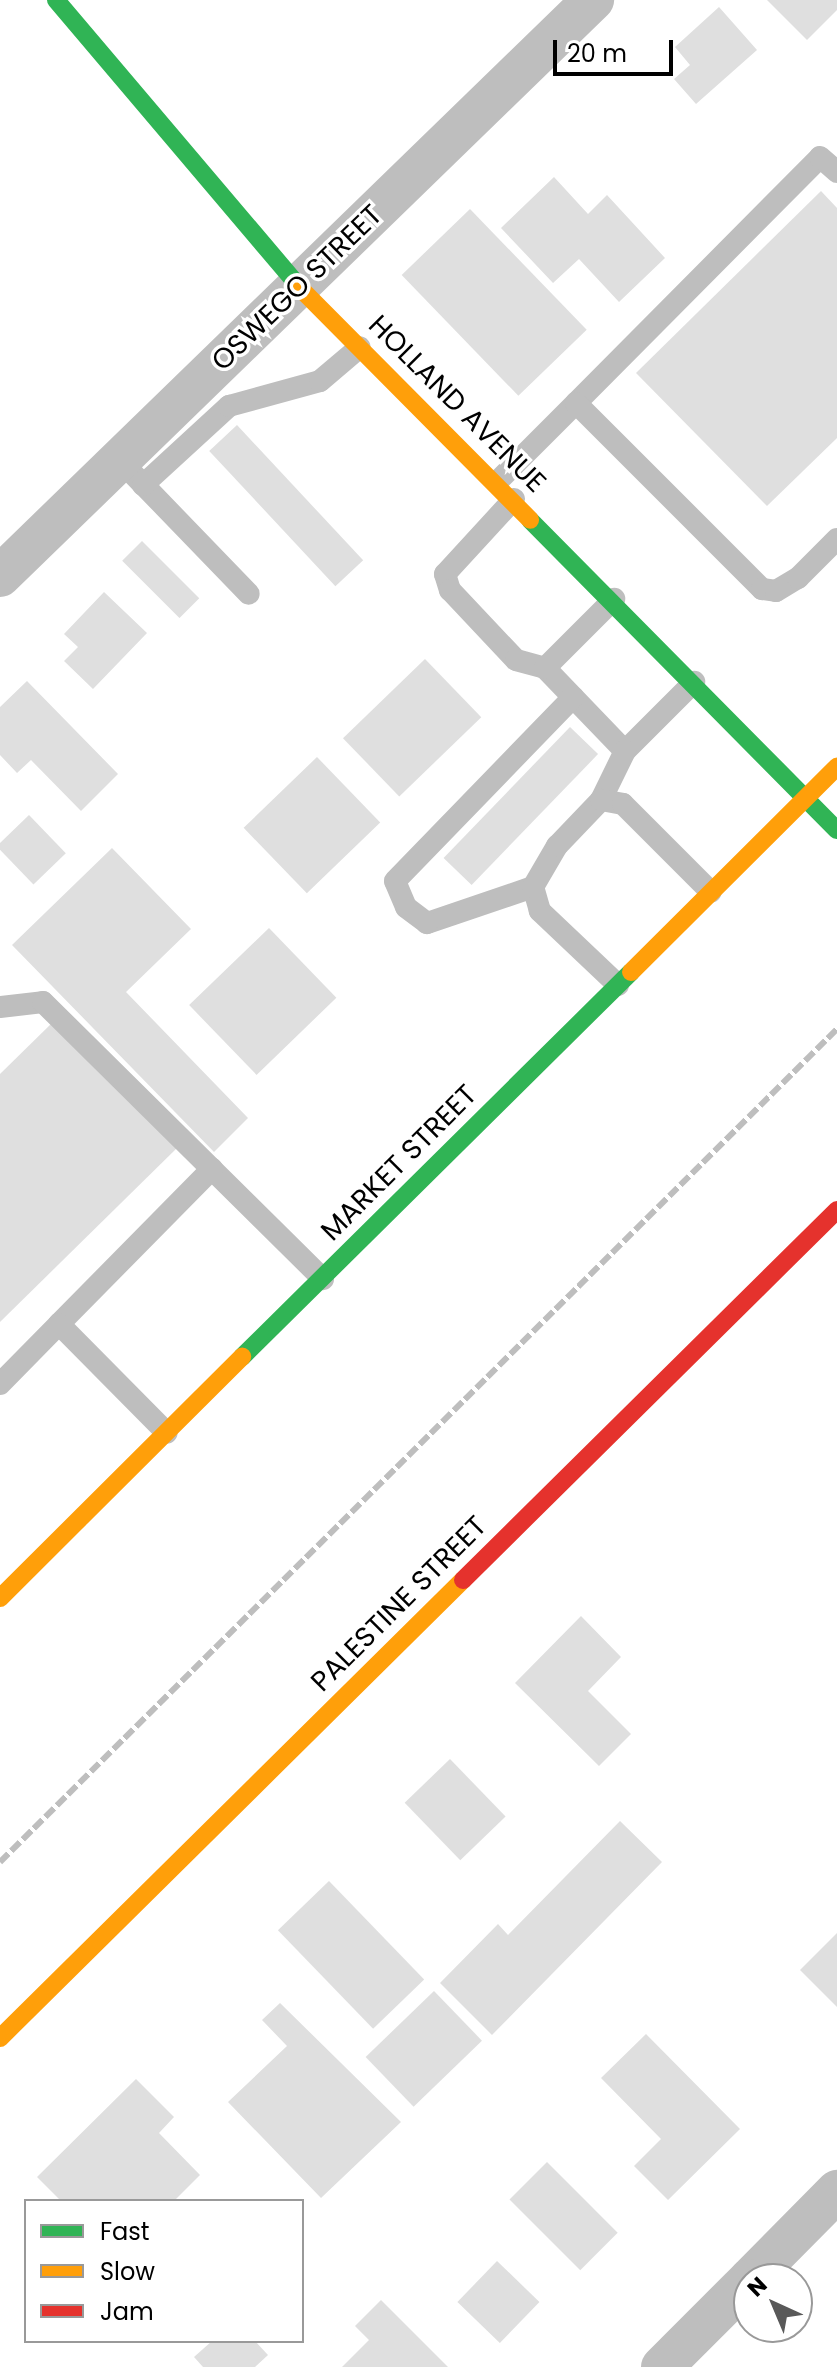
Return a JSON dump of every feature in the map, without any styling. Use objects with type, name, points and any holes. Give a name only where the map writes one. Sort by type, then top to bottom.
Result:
[{"type":"main road","name":"HOLLAND AVENUE","points":[[56,0],[298,286],[614,599],[837,830]]},
{"type":"main road","name":"MARKET STREET","points":[[0,1597],[837,767]]},
{"type":"main road","name":"PALESTINE STREET","points":[[0,2038],[837,1210]]},
{"type":"street","name":"OSWEGO STREET","points":[[0,576],[131,473],[298,286],[593,0]]},
{"type":"street","points":[[767,2263],[833,2205]]},
{"type":"street","points":[[662,2367],[733,2295]]},
{"type":"lane","points":[[497,482],[831,160]]},
{"type":"lane","points":[[249,594],[131,473],[229,406],[320,381],[360,347]]},
{"type":"lane","points":[[576,403],[762,589],[776,591],[798,578],[837,539]]},
{"type":"lane","points":[[514,499],[445,574],[450,590],[516,660],[545,668],[625,751]]},
{"type":"lane","points":[[545,668],[614,599]]},
{"type":"lane","points":[[573,697],[395,881],[406,907],[427,923],[533,887],[557,846],[601,800],[625,751],[694,682]]},
{"type":"lane","points":[[601,800],[623,804],[711,892]]},
{"type":"lane","points":[[533,887],[540,911],[618,985]]},
{"type":"lane","points":[[0,1007],[43,1002],[323,1279]]},
{"type":"lane","points":[[0,1384],[212,1169]]},
{"type":"lane","points":[[59,1324],[167,1433]]},
{"type":"building","points":[[767,0],[837,0],[837,10],[807,40]]},
{"type":"building","points":[[719,7],[757,50],[696,104],[674,79],[690,65],[675,47]]},
{"type":"building","points":[[554,177],[588,214],[607,195],[665,258],[619,302],[579,259],[553,283],[501,228]]},
{"type":"building","points":[[821,191],[837,208],[837,438],[767,506],[636,373]]},
{"type":"building","points":[[470,209],[587,330],[518,396],[402,275]]},
{"type":"building","points":[[237,425],[363,560],[335,586],[209,451]]},
{"type":"building","points":[[142,541],[199,598],[179,618],[122,561]]},
{"type":"building","points":[[104,592],[147,633],[93,689],[64,661],[78,647],[64,634]]},
{"type":"building","points":[[425,659],[481,717],[399,796],[343,738]]},
{"type":"building","points":[[27,681],[118,774],[81,811],[31,760],[17,773],[0,755],[0,707]]},
{"type":"building","points":[[570,727],[598,754],[472,885],[444,858]]},
{"type":"building","points":[[317,757],[380,822],[307,893],[244,828]]},
{"type":"building","points":[[29,815],[66,853],[33,884],[0,850],[0,843]]},
{"type":"building","points":[[112,848],[191,929],[126,992],[248,1118],[214,1152],[12,945]]},
{"type":"building","points":[[269,928],[336,998],[257,1075],[189,1005]]},
{"type":"building","points":[[54,1021],[178,1147],[0,1322],[0,1074]]},
{"type":"building","points":[[581,1616],[621,1657],[588,1691],[631,1734],[599,1766],[515,1683]]},
{"type":"building","points":[[450,1759],[506,1817],[460,1860],[405,1803]]},
{"type":"building","points":[[620,1821],[662,1862],[492,2035],[440,1983],[498,1924],[508,1935]]},
{"type":"building","points":[[329,1881],[424,1980],[373,2029],[278,1930]]},
{"type":"building","points":[[837,1933],[837,2007],[800,1970]]},
{"type":"building","points":[[434,1991],[482,2041],[414,2107],[366,2057]]},
{"type":"building","points":[[280,2003],[401,2122],[321,2198],[228,2102],[287,2046],[262,2020]]},
{"type":"building","points":[[646,2034],[740,2129],[668,2200],[634,2166],[661,2139],[601,2078]]},
{"type":"building","points":[[136,2079],[174,2117],[159,2133],[200,2175],[176,2199],[59,2199],[37,2177]]},
{"type":"building","points":[[547,2162],[618,2233],[580,2270],[510,2199]]},
{"type":"building","points":[[497,2261],[539,2302],[500,2343],[457,2302]]},
{"type":"building","points":[[381,2300],[448,2367],[342,2367],[369,2340],[355,2326]]},
{"type":"building","points":[[210,2343],[257,2343],[268,2355],[255,2367],[203,2367],[194,2357]]},
{"type":"railway","points":[[0,1862],[837,1029]]},
{"type":"traffic: fast","points":[[56,0],[299,287]]},
{"type":"traffic: fast","points":[[530,520],[837,830]]},
{"type":"traffic: fast","points":[[242,1357],[631,972]]},
{"type":"traffic: slow","points":[[299,287],[530,520]]},
{"type":"traffic: slow","points":[[631,972],[837,767]]},
{"type":"traffic: slow","points":[[0,1598],[242,1357]]},
{"type":"traffic: slow","points":[[0,2038],[463,1580]]},
{"type":"traffic: jam","points":[[463,1580],[837,1210]]}]
